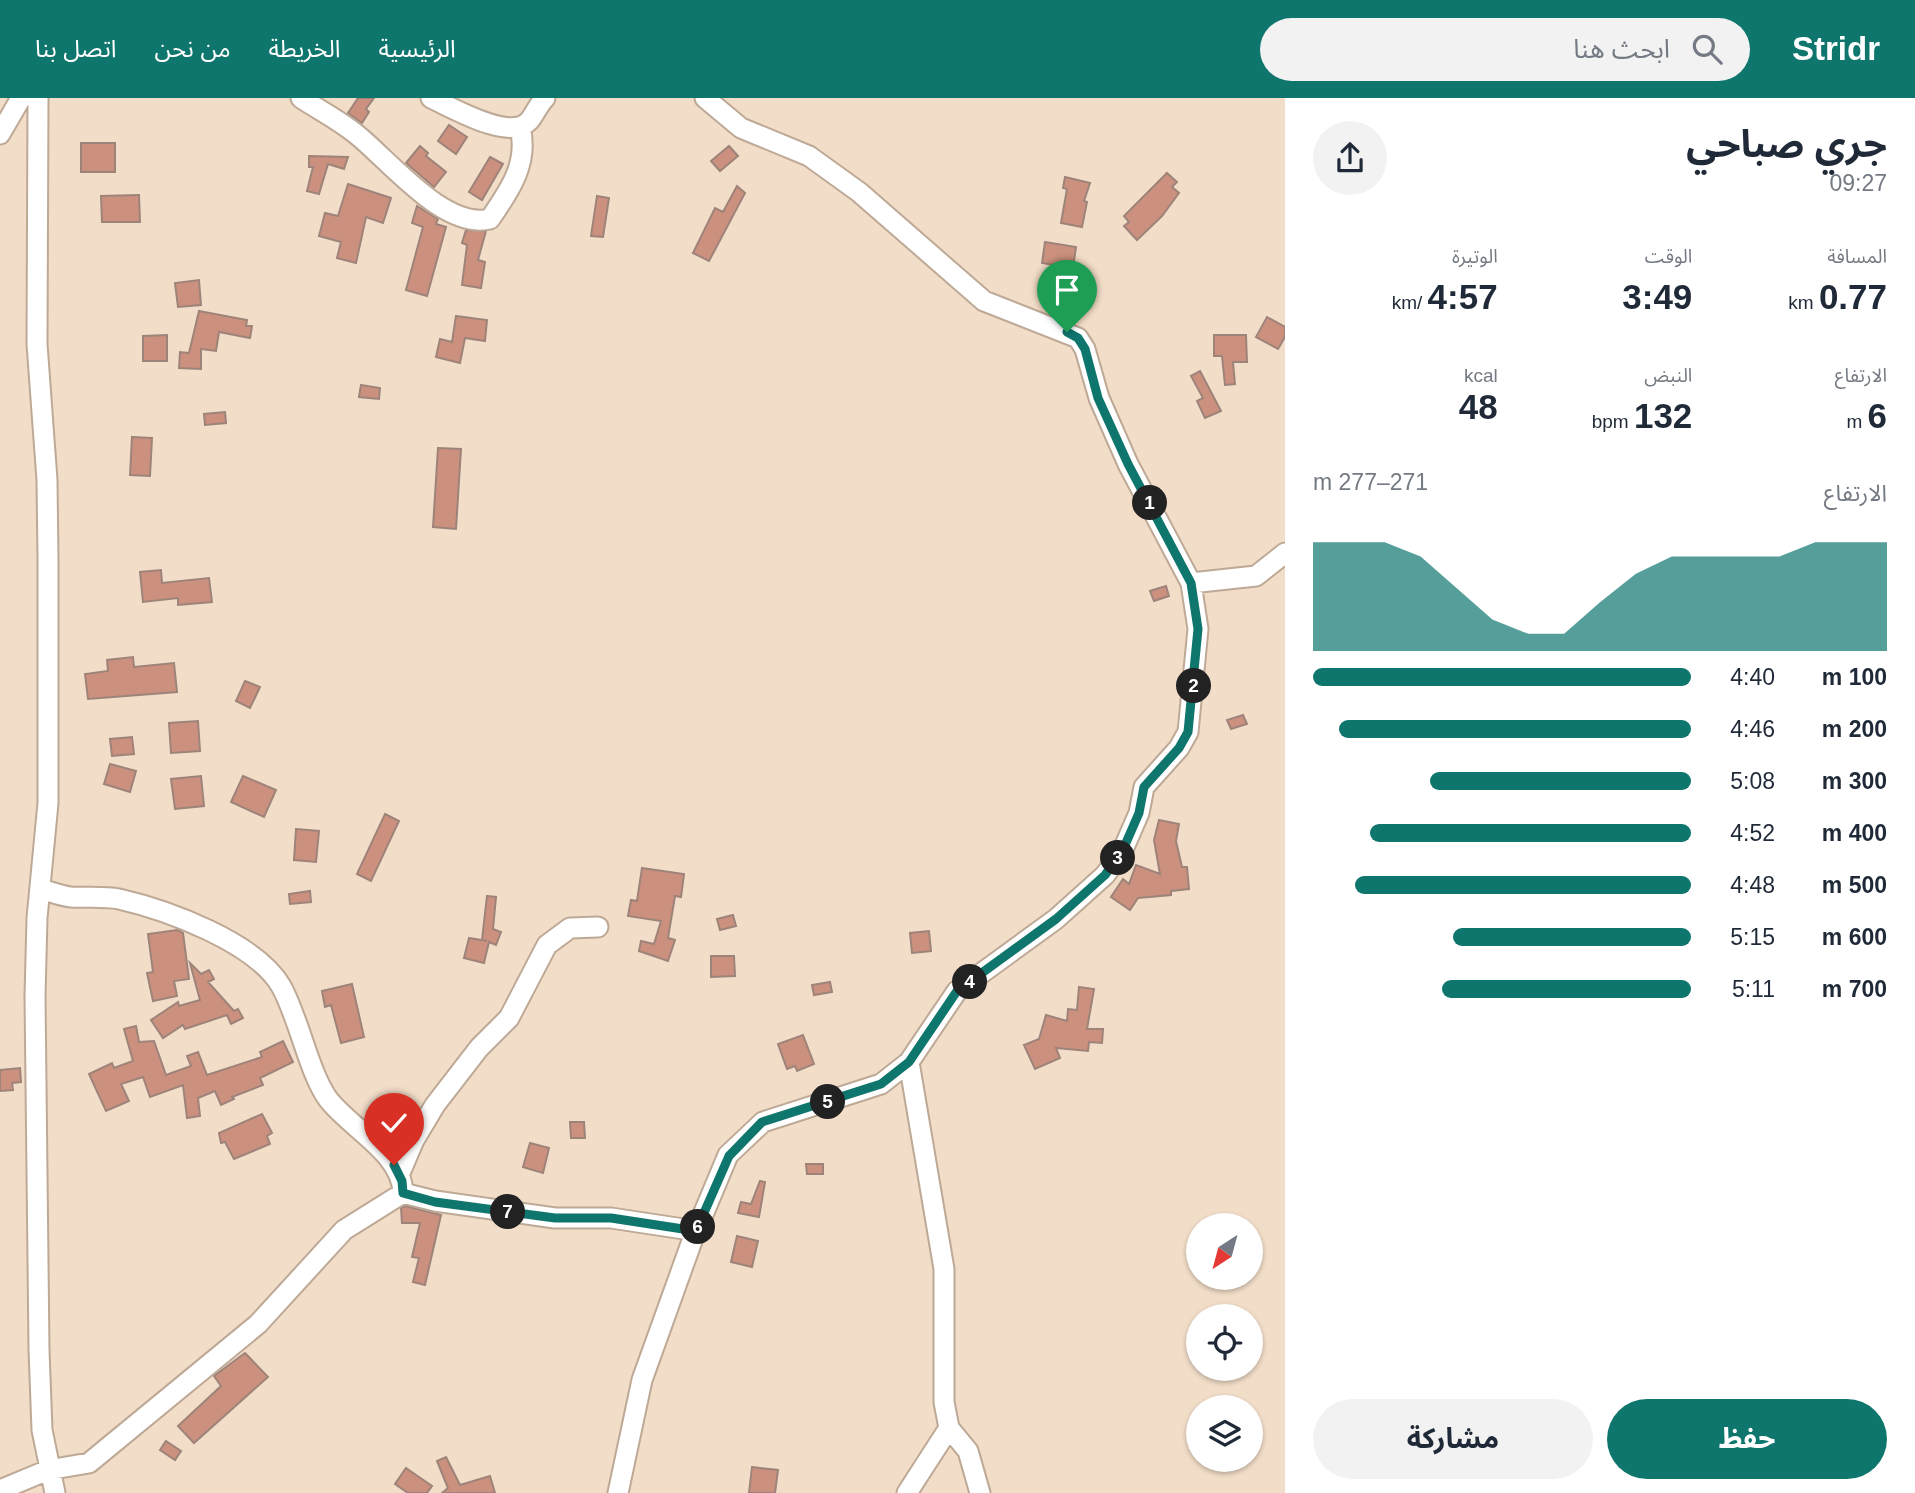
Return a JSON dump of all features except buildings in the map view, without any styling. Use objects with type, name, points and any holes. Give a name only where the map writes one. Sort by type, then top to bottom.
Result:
[{"type":"street","points":[[0,134],[21,98]]},
{"type":"street","points":[[38,98],[37,344],[47,480],[48,558],[48,803],[40,888],[35,996],[39,1350],[42,1430],[48,1470],[55,1493]]},
{"type":"street","points":[[301,98],[354,132],[422,195],[461,216],[481,221],[490,219],[520,169],[524,146],[520,127]]},
{"type":"street","points":[[431,98],[491,125],[520,127],[529,121],[544,98]]},
{"type":"street","points":[[618,1493],[642,1380],[696,1231],[729,1156],[762,1122],[881,1084],[909,1062],[957,991],[1056,919],[1105,875],[1122,852],[1139,813],[1144,787],[1179,748],[1188,732],[1198,629],[1191,583],[1128,464],[1098,398],[1085,349],[1078,338],[984,301],[859,192],[809,156],[741,128],[705,98]]},
{"type":"street","points":[[1191,583],[1256,576],[1285,553]]},
{"type":"street","points":[[40,888],[68,897],[116,899],[146,906],[191,923],[229,942],[271,971],[291,1005],[326,1097],[400,1173]]},
{"type":"street","points":[[403,1193],[400,1173],[414,1140],[435,1105],[479,1048],[509,1018],[547,944],[569,928],[598,927]]},
{"type":"street","points":[[909,1062],[944,1269],[944,1402],[949,1428],[968,1451],[980,1493]]},
{"type":"street","points":[[0,1490],[48,1470],[89,1463],[258,1324],[344,1230],[403,1193],[435,1202],[547,1217],[611,1218],[696,1231]]},
{"type":"street","points":[[907,1493],[949,1428]]},
{"type":"route","points":[[394,1165],[400,1173],[403,1193],[435,1202],[555,1218],[611,1218],[696,1231],[729,1156],[762,1122],[881,1084],[909,1062],[957,991],[1056,919],[1105,875],[1122,852],[1139,813],[1144,787],[1160,772],[1188,732],[1198,629],[1191,583],[1128,464],[1098,398],[1085,349],[1078,338],[1067,332]]}]
